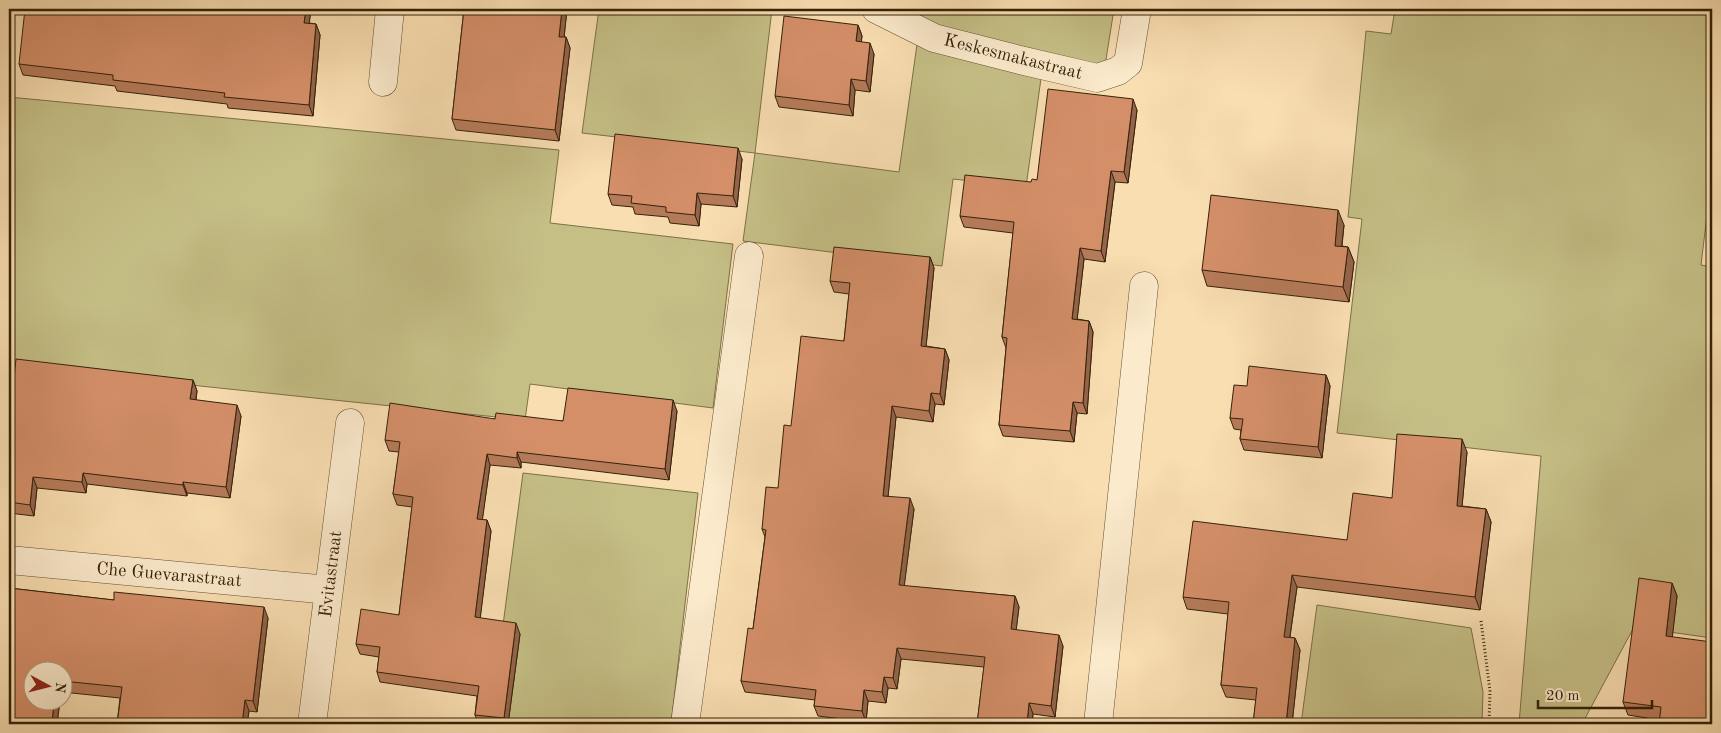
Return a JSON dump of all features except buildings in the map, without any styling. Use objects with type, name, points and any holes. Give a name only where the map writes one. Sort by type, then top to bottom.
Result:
[{"type":"street","points":[[383,82],[390,9]]},
{"type":"street","name":"Keskesmakastraat","points":[[876,9],[934,38],[1097,78],[1118,71],[1128,63],[1137,9]]},
{"type":"street","points":[[685,724],[749,256]]},
{"type":"street","points":[[1098,724],[1144,286]]},
{"type":"street","name":"Evitastraat","points":[[312,724],[350,423]]},
{"type":"street","name":"Che Guevarastraat","points":[[9,560],[329,590]]},
{"type":"path","points":[[1481,621],[1490,691],[1489,724]]},
{"type":"shaded area","points":[[599,9],[772,9],[755,153],[582,133]]},
{"type":"shaded area","points":[[922,9],[1114,9],[1104,72],[1043,64],[1026,187],[953,179],[942,266],[743,241],[755,153],[899,172]]},
{"type":"shaded area","points":[[1395,9],[1712,9],[1712,174],[1701,265],[1712,267],[1712,638],[1634,627],[1582,724],[1519,724],[1541,456],[1337,433],[1362,219],[1348,217],[1366,31],[1391,34]]},
{"type":"shaded area","points":[[9,97],[559,150],[550,223],[733,244],[713,408],[530,384],[525,420],[9,366]]},
{"type":"shaded area","points":[[523,473],[698,493],[671,724],[490,724]]},
{"type":"shaded area","points":[[1317,605],[1471,628],[1483,692],[1482,724],[1301,724]]}]
